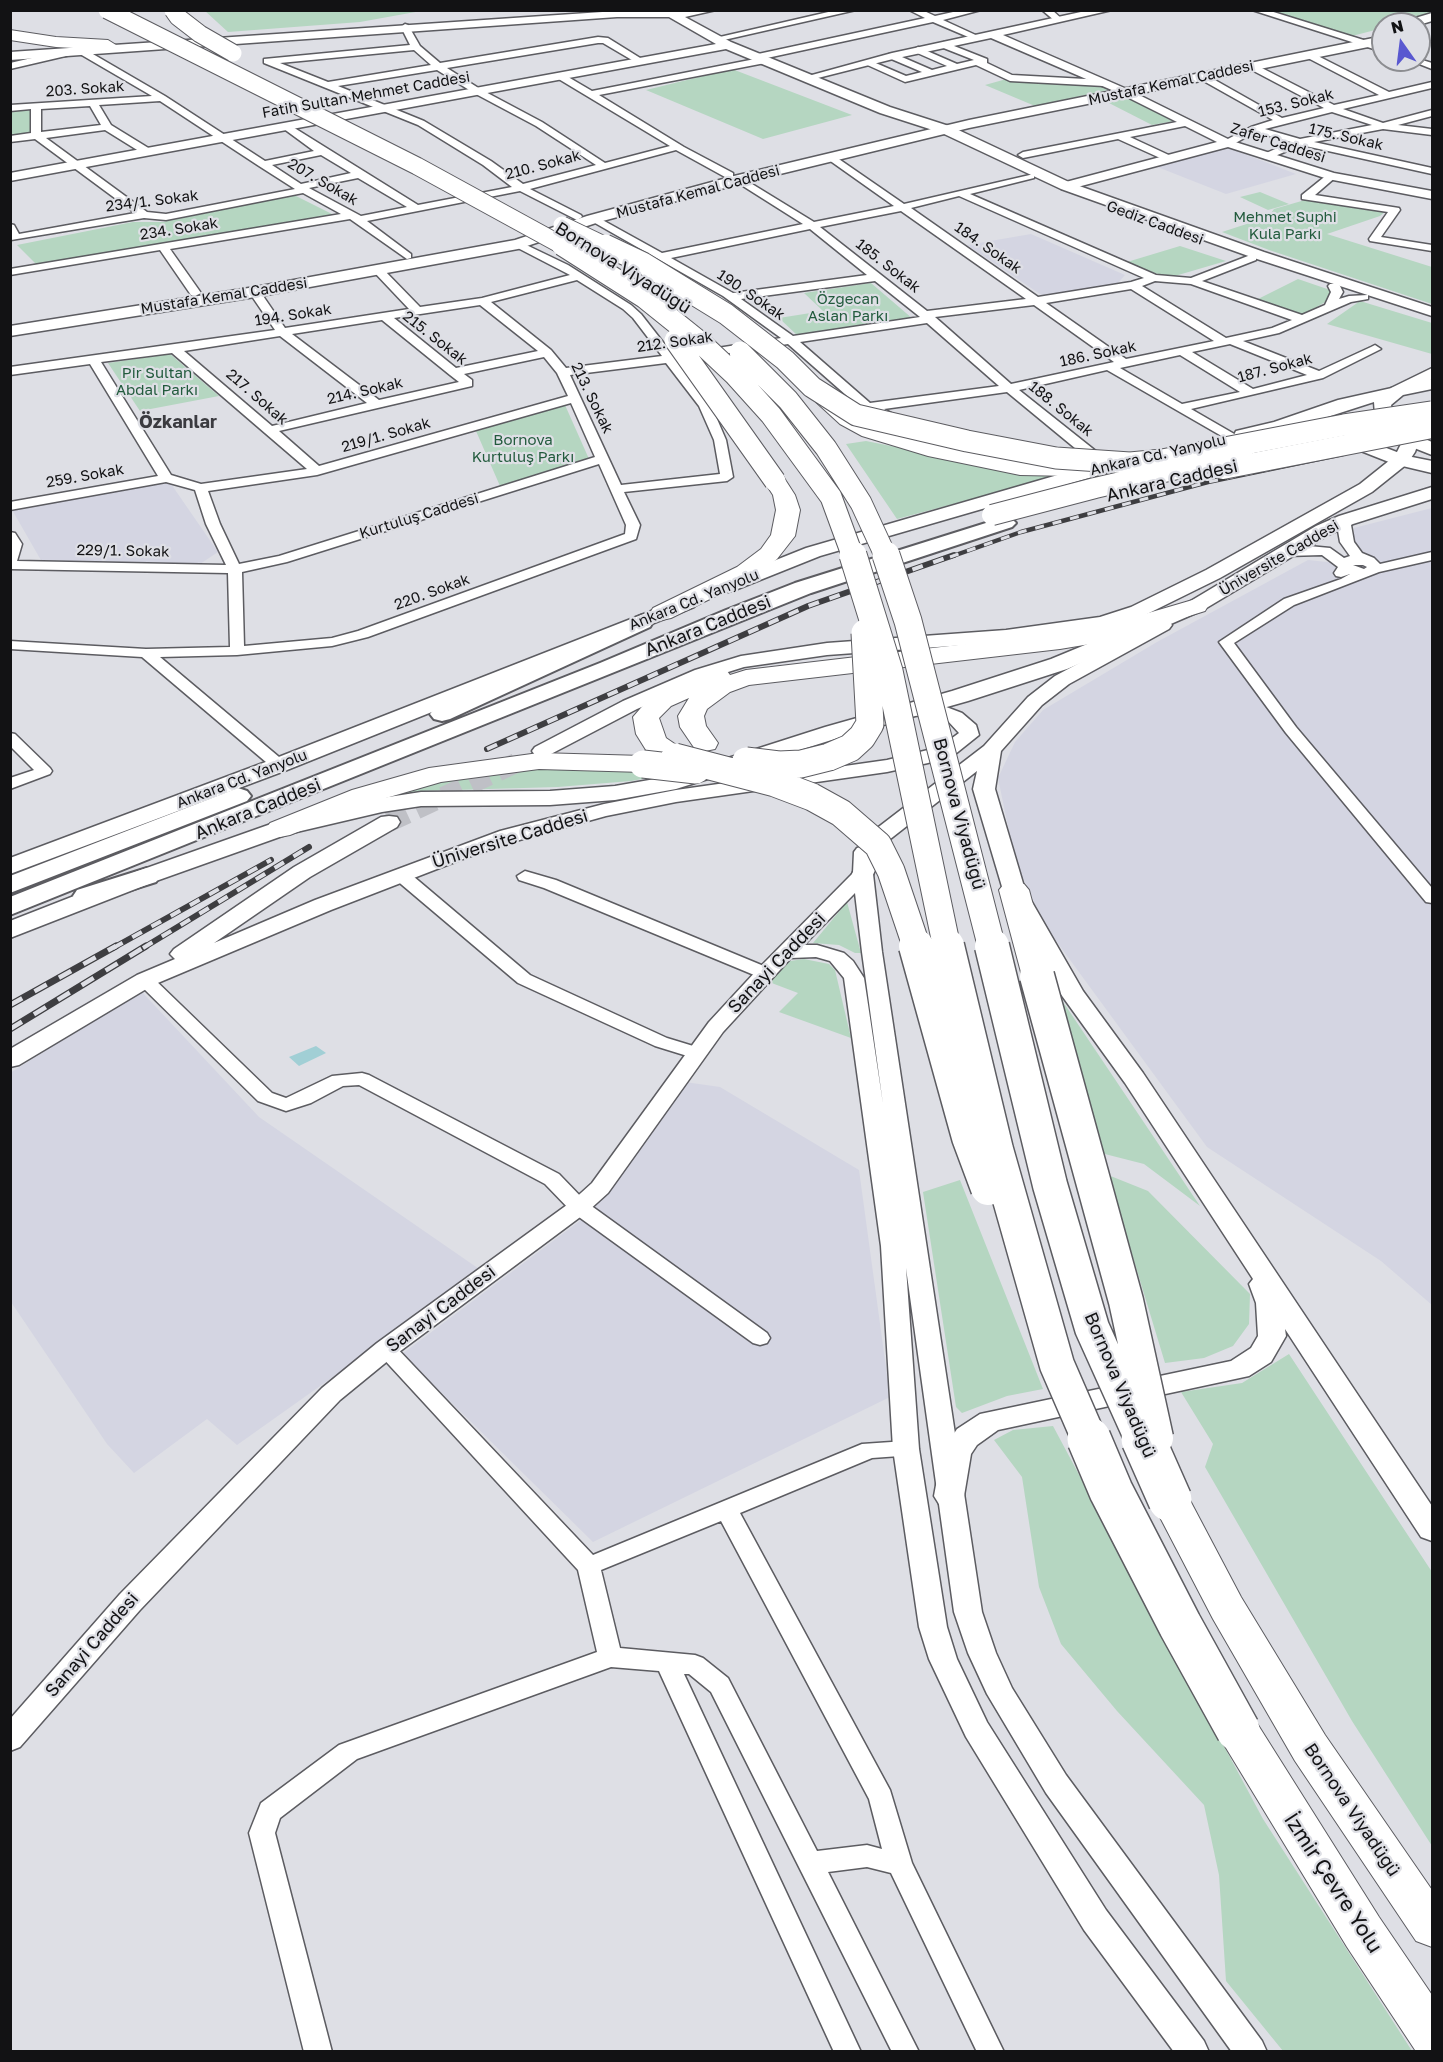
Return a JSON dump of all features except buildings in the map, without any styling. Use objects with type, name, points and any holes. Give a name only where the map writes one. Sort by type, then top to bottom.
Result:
[{"type":"highway","name":"Bornova Viyadüğü","points":[[131,10],[438,162],[541,216],[640,274],[703,319],[747,357],[807,421],[847,477],[886,555],[908,621],[980,897],[1050,1185],[1092,1328],[1170,1500],[1227,1608],[1310,1748],[1432,1927]]},
{"type":"highway","points":[[173,10],[188,26],[262,69],[275,83]]},
{"type":"highway","name":"Bornova Viyadüğü","points":[[100,12],[183,50],[417,166],[523,222],[609,273],[645,298],[735,374],[771,415],[831,497],[862,581],[889,671],[956,987],[996,1150],[1057,1365],[1111,1491],[1180,1625],[1238,1730]]},
{"type":"highway","points":[[15,57],[10,36],[108,45]]},
{"type":"highway","points":[[541,216],[643,263],[726,314],[785,360],[848,420],[870,431],[897,441],[1020,468],[1057,470],[1135,459]]},
{"type":"highway","points":[[390,738],[652,618],[746,572],[769,554],[783,536],[788,510],[784,495],[697,368],[645,298]]},
{"type":"highway","points":[[812,387],[856,415],[881,423],[1056,458],[1101,463],[1162,460],[1344,425],[1432,412]]},
{"type":"highway","name":"Ankara Caddesi","points":[[10,907],[608,668],[734,615],[803,588],[999,519],[1095,488],[1240,455],[1432,419]]},
{"type":"highway","name":"Ankara Caddesi","points":[[10,885],[600,656],[712,608],[905,541],[1145,486],[1432,428]]},
{"type":"highway","points":[[862,581],[870,724],[862,737],[850,748],[829,757],[801,764],[778,765],[737,759],[705,743],[693,727],[691,717],[694,707],[721,686],[746,678],[772,674],[1060,641],[1108,633],[1196,606]]},
{"type":"highway","points":[[742,782],[675,757],[656,744],[648,734],[646,717],[662,700],[683,689],[739,670],[1006,636]]},
{"type":"highway","points":[[280,829],[362,796],[439,774],[504,764],[539,762],[587,761],[643,764],[742,782],[790,788],[841,813],[878,845],[891,871],[910,924],[969,1137],[1057,1365]]},
{"type":"highway","points":[[10,880],[91,853]]},
{"type":"highway","points":[[10,921],[147,876]]},
{"type":"highway","points":[[1014,890],[1126,1301],[1170,1500]]},
{"type":"highway","name":"İzmir Çevre Yolu","points":[[1238,1730],[1363,1932],[1432,2034]]},
{"type":"main road","points":[[477,10],[510,15]]},
{"type":"main road","points":[[15,57],[108,45],[578,10]]},
{"type":"main road","points":[[466,17],[711,10]]},
{"type":"main road","name":"Gediz Caddesi","points":[[667,12],[721,42],[1066,186],[1259,255],[1432,312]]},
{"type":"main road","points":[[698,12],[696,17],[700,24],[721,42]]},
{"type":"main road","points":[[377,25],[429,14]]},
{"type":"main road","points":[[15,57],[405,27],[446,19]]},
{"type":"main road","name":"Mustafa Kemal Caddesi","points":[[1115,88],[1203,77],[1310,55],[1371,37]]},
{"type":"main road","name":"Mustafa Kemal Caddesi","points":[[10,321],[195,293],[482,242],[585,218],[734,177],[1115,88],[1371,41]]},
{"type":"main road","name":"Fatih Sultan Mehmet Caddesi","points":[[10,177],[640,61],[721,42]]},
{"type":"main road","points":[[10,43],[15,57]]},
{"type":"main road","name":"Gediz Caddesi","points":[[936,130],[1036,179],[1252,258],[1432,318]]},
{"type":"main road","name":"Mustafa Kemal Caddesi","points":[[734,177],[833,158],[936,130]]},
{"type":"main road","name":"Mustafa Kemal Caddesi","points":[[10,331],[255,292],[518,244],[585,218]]},
{"type":"main road","points":[[1432,373],[1397,391],[1382,405],[1382,411],[1387,419],[1411,440],[1432,449]]},
{"type":"main road","name":"Ankara Cd. Yanyolu","points":[[10,867],[279,765],[813,552],[1135,459],[1280,426],[1345,404],[1432,384]]},
{"type":"main road","points":[[1280,426],[1316,426],[1398,462],[1432,474]]},
{"type":"main road","points":[[542,751],[630,705],[702,674],[741,662],[827,649],[1006,636],[1103,622],[1138,611],[1203,579],[1357,493],[1398,462],[1407,452],[1411,440]]},
{"type":"main road","points":[[1398,462],[1432,467]]},
{"type":"main road","points":[[1346,520],[1351,513],[1371,502],[1432,482]]},
{"type":"main road","name":"Üniversite Caddesi","points":[[147,876],[280,829],[382,805],[422,799],[550,798],[615,793],[676,782],[1059,664],[1196,606],[1286,552],[1346,520],[1432,493]]},
{"type":"main road","points":[[863,874],[880,837],[991,750],[1035,701],[1062,680],[1196,606]]},
{"type":"main road","name":"Üniversite Caddesi","points":[[10,1060],[146,980],[323,905],[508,836],[576,817],[742,782],[887,766],[947,751],[969,735],[969,729],[955,717],[941,711],[906,711]]},
{"type":"main road","points":[[991,750],[984,789],[1014,890],[1072,993],[1134,1078],[1432,1529]]},
{"type":"main road","points":[[146,980],[302,872],[389,822]]},
{"type":"main road","points":[[10,930],[147,876]]},
{"type":"main road","points":[[949,1496],[957,1452],[967,1437],[990,1421],[1239,1369],[1261,1355],[1272,1336],[1273,1326],[1270,1303],[1251,1255]]},
{"type":"street","points":[[721,42],[852,10]]},
{"type":"street","points":[[913,10],[976,37]]},
{"type":"street","points":[[590,94],[761,59],[976,10]]},
{"type":"street","points":[[1046,10],[1058,20]]},
{"type":"street","points":[[806,78],[918,50],[1107,10]]},
{"type":"street","points":[[1256,10],[1371,45]]},
{"type":"street","points":[[405,27],[416,47],[439,67],[477,91],[539,124],[602,165]]},
{"type":"street","name":"Zafer Caddesi","points":[[991,34],[1115,88],[1228,143],[1332,176],[1432,195]]},
{"type":"street","points":[[328,85],[598,40],[605,40],[640,61]]},
{"type":"street","points":[[868,63],[905,79],[984,61],[944,45]]},
{"type":"street","name":"190. Sokak","points":[[416,47],[267,62],[421,123],[487,163],[521,188],[660,257],[730,297],[792,341],[867,407],[901,418],[1026,446],[1092,455]]},
{"type":"street","points":[[918,50],[957,67]]},
{"type":"street","name":"207. Sokak","points":[[83,52],[162,98],[302,189],[355,218],[407,256]]},
{"type":"street","points":[[1310,55],[1389,96]]},
{"type":"street","points":[[892,56],[931,73]]},
{"type":"street","points":[[977,62],[1010,78],[1115,88]]},
{"type":"street","points":[[1251,66],[1334,109],[1383,126],[1432,132]]},
{"type":"street","points":[[560,76],[734,177]]},
{"type":"street","points":[[1203,77],[1281,121]]},
{"type":"street","name":"153. Sokak","points":[[1066,186],[1228,143],[1254,129],[1281,121],[1432,86]]},
{"type":"street","name":"203. Sokak","points":[[10,108],[162,98]]},
{"type":"street","points":[[94,104],[107,127],[146,151]]},
{"type":"street","points":[[36,107],[36,135]]},
{"type":"street","points":[[1268,156],[1300,142],[1383,126],[1432,113]]},
{"type":"street","points":[[1023,155],[1187,123]]},
{"type":"street","points":[[285,126],[322,152],[417,209]]},
{"type":"street","points":[[10,139],[107,127]]},
{"type":"street","name":"175. Sokak","points":[[1254,129],[1300,142],[1432,171]]},
{"type":"street","points":[[36,135],[144,215]]},
{"type":"street","points":[[1119,136],[1168,159]]},
{"type":"street","name":"210. Sokak","points":[[355,218],[417,209],[521,188],[602,165],[679,147]]},
{"type":"street","points":[[263,164],[322,152]]},
{"type":"street","name":"184. Sokak","points":[[833,158],[1125,364]]},
{"type":"street","name":"234/1. Sokak","points":[[10,227],[15,238],[144,215],[166,217],[302,189],[360,174]]},
{"type":"street","points":[[1332,176],[1306,197],[1395,210],[1374,239],[1432,248]]},
{"type":"street","name":"185. Sokak","points":[[734,177],[811,225],[928,317],[1009,388]]},
{"type":"street","points":[[660,257],[1036,179]]},
{"type":"street","points":[[978,201],[1036,179]]},
{"type":"street","points":[[960,193],[1154,278],[1192,281],[1304,320]]},
{"type":"street","name":"234. Sokak","points":[[10,272],[355,218]]},
{"type":"street","points":[[518,244],[577,276],[627,307],[637,316],[705,405],[720,440],[727,477],[616,489]]},
{"type":"street","points":[[163,248],[195,293]]},
{"type":"street","points":[[1192,281],[1252,258]]},
{"type":"street","points":[[378,270],[417,311]]},
{"type":"street","name":"194. Sokak","points":[[10,371],[175,349],[482,302],[577,276]]},
{"type":"street","points":[[730,297],[877,277]]},
{"type":"street","name":"212. Sokak","points":[[562,372],[792,341],[1133,285],[1154,278]]},
{"type":"street","points":[[1133,285],[1228,342],[1319,375]]},
{"type":"street","points":[[1330,306],[1336,292],[1334,286]]},
{"type":"street","points":[[255,292],[282,332],[377,405]]},
{"type":"street","name":"186. Sokak","points":[[867,407],[1009,388],[1275,332],[1330,306],[1349,299],[1364,297]]},
{"type":"street","name":"213. Sokak","points":[[482,302],[547,353],[562,372],[633,525],[631,536]]},
{"type":"street","name":"215. Sokak","points":[[384,316],[468,383]]},
{"type":"street","name":"217. Sokak","points":[[175,349],[317,471]]},
{"type":"street","name":"187. Sokak","points":[[1180,408],[1251,393],[1319,375],[1375,349]]},
{"type":"street","points":[[1182,351],[1251,393]]},
{"type":"street","points":[[454,372],[547,353]]},
{"type":"street","points":[[10,645],[147,653],[237,651],[235,569],[213,524],[201,488],[166,478],[94,360]]},
{"type":"street","points":[[1110,367],[1232,438]]},
{"type":"street","name":"214. Sokak","points":[[269,430],[468,383]]},
{"type":"street","name":"188. Sokak","points":[[1009,388],[1092,455]]},
{"type":"street","name":"219/1. Sokak","points":[[201,488],[317,471],[576,398]]},
{"type":"street","name":"Kurtuluş Caddesi","points":[[235,569],[282,559],[602,459]]},
{"type":"street","name":"259. Sokak","points":[[10,506],[166,478]]},
{"type":"street","points":[[1346,520],[1344,525],[1350,549],[1367,567]]},
{"type":"street","points":[[10,536],[15,544],[10,563]]},
{"type":"street","name":"220. Sokak","points":[[237,651],[332,642],[363,634],[631,536]]},
{"type":"street","points":[[1286,552],[1325,551],[1346,566]]},
{"type":"street","points":[[1432,551],[1367,567],[1346,582],[1289,602],[1226,642],[1291,730],[1380,832],[1432,898]]},
{"type":"street","points":[[1318,591],[1335,580],[1351,560],[1367,567],[1432,556]]},
{"type":"street","name":"229/1. Sokak","points":[[10,563],[235,569]]},
{"type":"street","points":[[147,653],[279,765]]},
{"type":"street","points":[[10,737],[44,771],[10,784]]},
{"type":"street","points":[[742,782],[802,788],[824,793],[844,802],[855,810],[860,818],[865,843],[863,874],[949,1496],[968,1612],[982,1653],[1001,1695],[1056,1784],[1251,2052]]},
{"type":"street","name":"Sanayi Caddesi","points":[[10,1739],[129,1602],[331,1394],[386,1349],[579,1207],[600,1188],[716,1027],[765,973],[863,874]]},
{"type":"street","points":[[401,875],[524,979],[661,1042],[697,1053]]},
{"type":"street","points":[[525,876],[550,884],[765,973]]},
{"type":"street","points":[[787,952],[818,951],[837,957],[846,965],[854,978],[893,1246],[906,1449],[933,1628],[943,1659],[976,1729],[1095,1920],[1193,2052]]},
{"type":"street","points":[[146,980],[265,1097],[286,1105],[304,1099],[339,1080],[362,1079],[552,1179],[579,1207],[760,1338]]},
{"type":"street","points":[[386,1349],[590,1566],[610,1657]]},
{"type":"street","points":[[590,1566],[870,1450],[906,1449]]},
{"type":"street","points":[[727,1510],[882,1798],[899,1864],[991,2052]]},
{"type":"street","points":[[318,2052],[262,1833],[270,1811],[348,1752],[610,1657],[695,1665],[720,1685],[906,2052]]},
{"type":"street","points":[[667,1663],[848,2052]]},
{"type":"street","points":[[812,1863],[867,1856],[899,1864]]},
{"type":"shaded area","points":[[1224,146],[1296,174],[1226,194],[1155,166]]},
{"type":"shaded area","points":[[1031,234],[1125,275],[1118,283],[1043,296],[967,245]]},
{"type":"shaded area","points":[[169,481],[218,552],[200,564],[42,562],[11,508]]},
{"type":"shaded area","points":[[1432,508],[1432,1305],[1381,1261],[1207,1147],[1043,923],[1015,860],[998,778],[1015,742],[1043,710],[1157,642],[1308,560],[1327,562],[1357,552],[1354,543],[1354,528]]},
{"type":"shaded area","points":[[141,991],[259,1117],[482,1271],[237,1445],[207,1419],[134,1473],[107,1444],[11,1302],[10,1073]]},
{"type":"shaded area","points":[[685,1082],[720,1087],[859,1170],[890,1397],[593,1542],[402,1354],[581,1220]]},
{"type":"green space","points":[[1432,10],[1432,14],[1431,12],[1371,12],[1371,31],[1352,36],[1259,11]]},
{"type":"green space","points":[[205,11],[421,11],[360,22],[228,32]]},
{"type":"green space","points":[[732,69],[852,115],[763,139],[646,90]]},
{"type":"green space","points":[[1010,78],[1104,83],[1117,88],[1035,106],[985,85]]},
{"type":"green space","points":[[1128,98],[1174,121],[1152,125],[1107,102]]},
{"type":"green space","points":[[32,110],[35,134],[11,136],[11,111]]},
{"type":"green space","points":[[1260,192],[1289,204],[1268,210],[1240,197]]},
{"type":"green space","points":[[294,195],[336,216],[37,265],[17,245],[133,222],[163,222]]},
{"type":"green space","name":"Mehmet Suphi Kula Parkı","points":[[1305,200],[1386,211],[1380,216],[1327,234],[1432,267],[1432,304],[1222,232],[1268,217],[1274,209]]},
{"type":"green space","points":[[1180,246],[1226,261],[1168,278],[1127,262]]},
{"type":"green space","points":[[1298,279],[1333,291],[1327,301],[1301,316],[1256,300]]},
{"type":"green space","name":"Özgecan Aslan Parkı","points":[[871,283],[913,319],[799,337],[779,318],[823,311],[804,293]]},
{"type":"green space","points":[[1360,301],[1432,323],[1432,354],[1327,324]]},
{"type":"green space","name":"Pir Sultan Abdal Parkı","points":[[170,354],[219,396],[140,411],[108,363]]},
{"type":"green space","name":"Bornova Kurtuluş Parkı","points":[[565,405],[589,459],[500,486],[476,431]]},
{"type":"green space","points":[[866,441],[1021,472],[1066,474],[897,519],[846,444]]},
{"type":"green space","points":[[562,763],[664,775],[631,781],[558,787],[421,791],[378,799],[410,785]]},
{"type":"green space","points":[[847,902],[861,953],[855,953],[839,945],[813,943]]},
{"type":"green space","points":[[804,959],[829,964],[835,970],[851,1038],[779,1012],[798,993],[769,982],[790,961]]},
{"type":"green space","points":[[1049,981],[1200,1206],[1144,1164],[1097,1152]]},
{"type":"green space","points":[[1108,1175],[1148,1191],[1250,1294],[1249,1324],[1233,1346],[1204,1358],[1165,1363]]},
{"type":"green space","points":[[960,1180],[1043,1389],[1007,1396],[962,1413],[956,1407],[923,1192]]},
{"type":"green space","points":[[1289,1354],[1432,1572],[1432,1846],[1352,1721],[1205,1467],[1213,1444],[1181,1392],[1242,1383]]},
{"type":"green space","points":[[1053,1426],[1263,1819],[1412,2051],[1283,2051],[1226,1981],[1219,1875],[1204,1805],[1117,1711],[1061,1644],[1039,1587],[1022,1477],[994,1440],[1013,1430]]},
{"type":"water","points":[[316,1046],[326,1053],[299,1066],[289,1057]]},
{"type":"tunnel","points":[[389,822],[518,762]]},
{"type":"railway","points":[[950,557],[1021,532],[1208,482],[1343,454]]},
{"type":"railway","points":[[487,749],[808,606],[954,555]]},
{"type":"railway","points":[[143,948],[309,847]]},
{"type":"railway","points":[[113,948],[271,860]]},
{"type":"railway","points":[[10,1005],[116,946]]},
{"type":"railway","points":[[10,1029],[146,946]]},
{"type":"district","name":"Özkanlar","points":[[178,422]]}]
